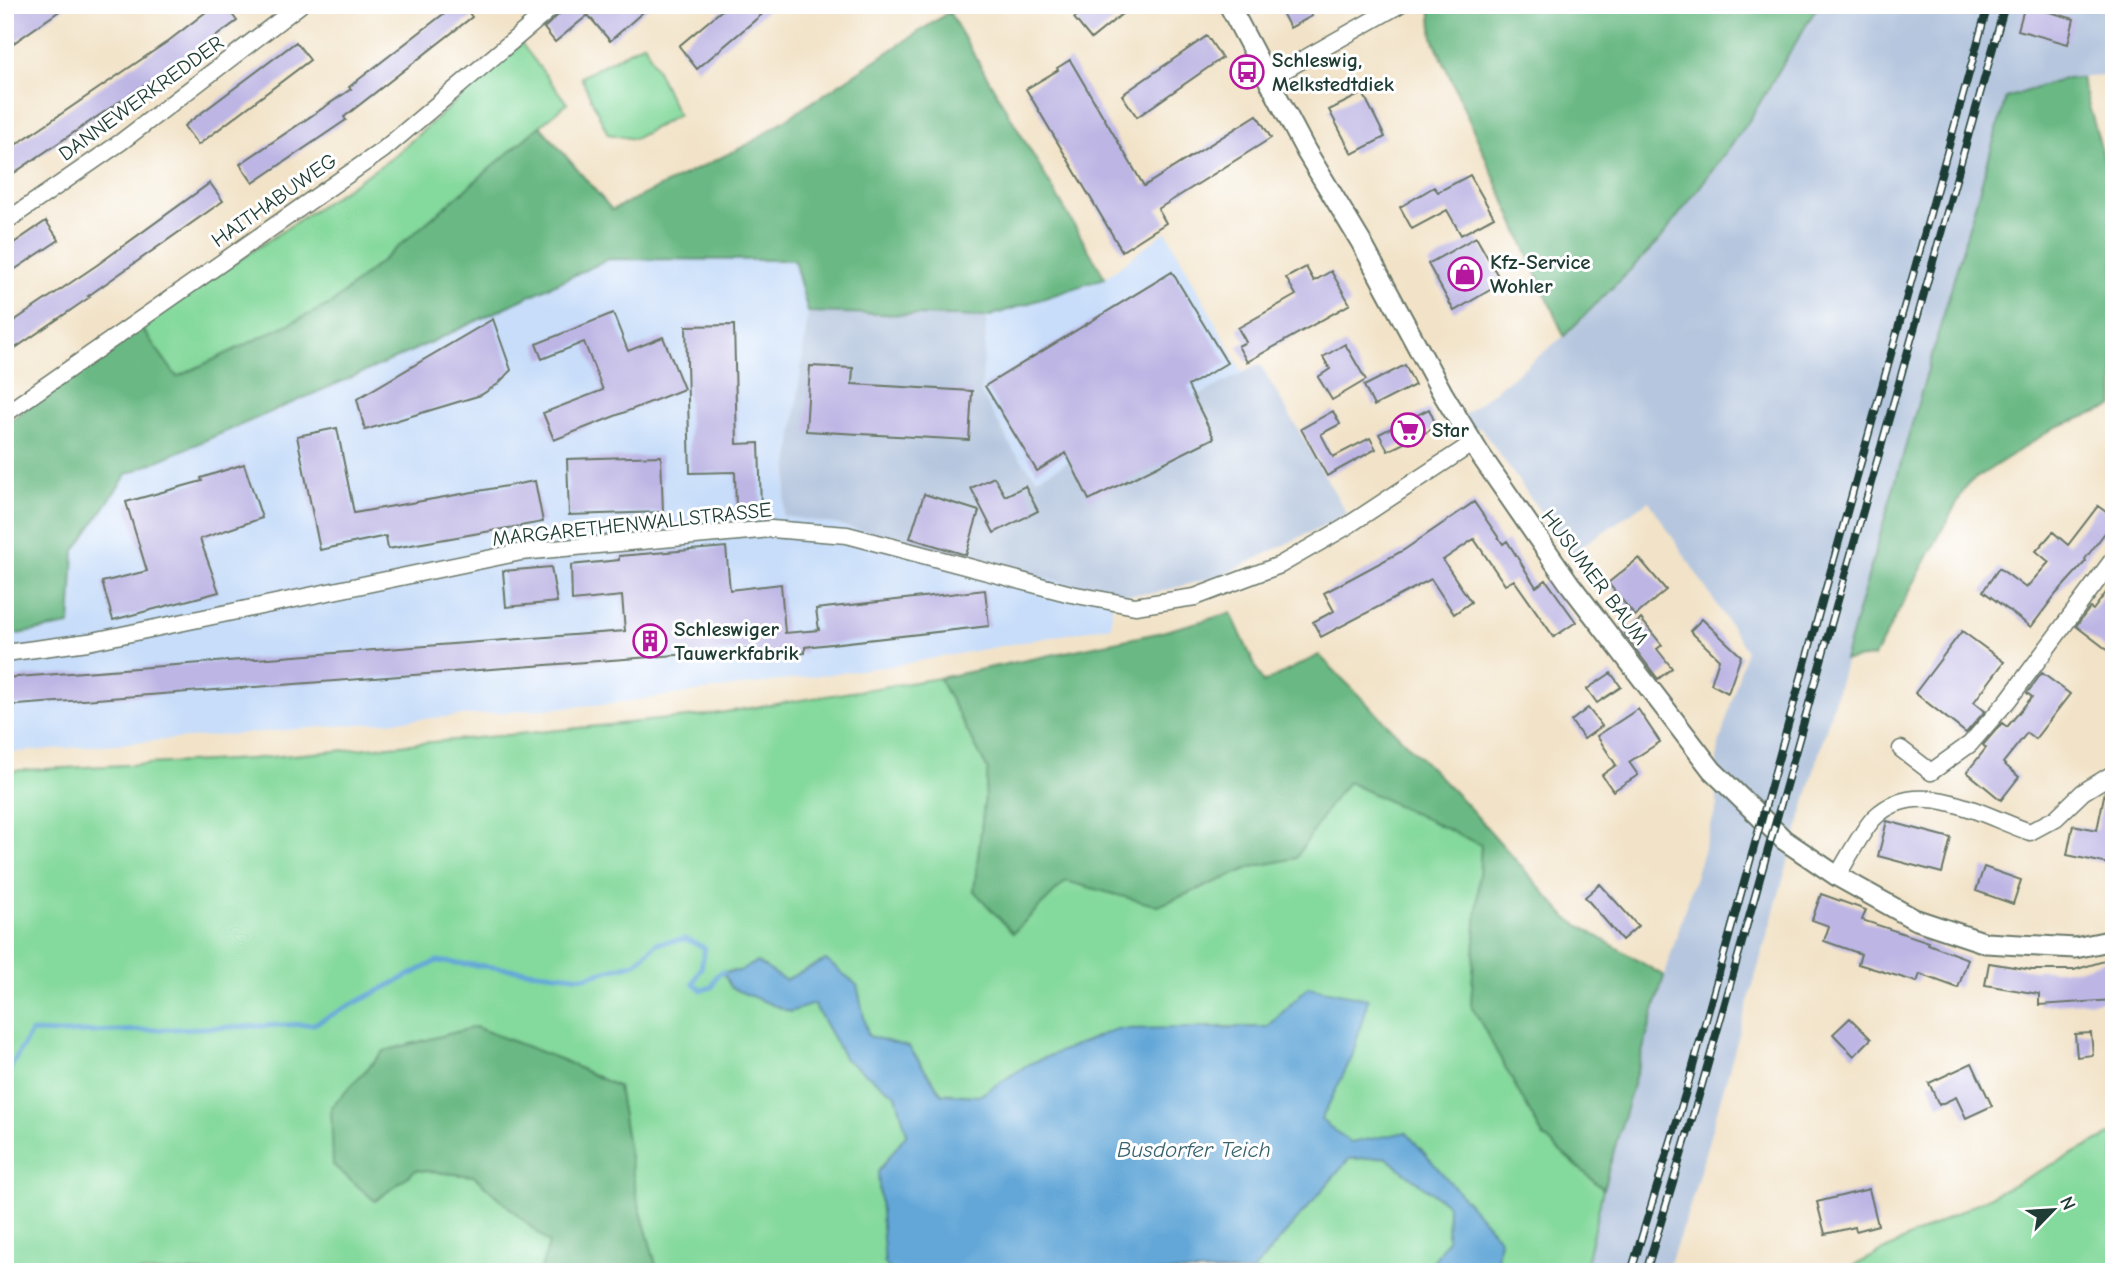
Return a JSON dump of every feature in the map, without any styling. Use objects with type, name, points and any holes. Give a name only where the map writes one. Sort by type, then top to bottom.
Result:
[{"type":"street","name":"DANNEWERKREDDER","points":[[5,222],[121,142],[300,5]]},
{"type":"street","name":"HAITHABUWEG","points":[[5,414],[383,149],[555,5]]},
{"type":"street","name":"HUSUMER BAUM","points":[[1229,5],[1267,80],[1473,443],[1569,583],[1712,770],[1784,839],[1837,876],[1914,919],[1986,943],[2075,948],[2114,940]]},
{"type":"street","points":[[1267,80],[1399,5]]},
{"type":"street","name":"MARGARETHENWALLSTRASSE","points":[[5,653],[88,642],[521,552],[771,529],[848,535],[1071,594],[1135,606],[1195,597],[1280,565],[1344,528],[1473,443]]},
{"type":"street","points":[[1901,750],[1931,772],[1970,744],[2009,699],[2114,558]]},
{"type":"street","points":[[1837,876],[1874,817],[1903,799],[1941,799],[2030,832],[2056,818],[2083,792],[2114,773]]},
{"type":"shaded area","points":[[1818,5],[2114,5],[2114,75],[2064,79],[2006,98],[1690,1206],[1667,1272],[1584,1272],[1603,1189],[1664,976],[1717,806],[1717,752],[1746,650],[1649,501],[1570,554],[1481,428],[1450,426],[1564,336],[1659,241],[1747,124]]},
{"type":"shaded area","points":[[1166,231],[1243,373],[1037,478],[1014,451],[981,393],[987,317],[1105,278]]},
{"type":"shaded area","points":[[609,259],[794,260],[808,312],[783,516],[839,525],[1113,595],[1111,626],[897,665],[606,704],[5,753],[5,636],[70,624],[74,552],[127,474],[401,356]]},
{"type":"shaded area","points":[[808,312],[987,317],[981,393],[1014,451],[1037,478],[1260,364],[1347,514],[1223,575],[1156,593],[1113,595],[839,525],[783,516]]},
{"type":"green space","points":[[1430,5],[1817,7],[1747,124],[1659,241],[1564,336],[1433,38]]},
{"type":"green space","points":[[949,12],[1105,278],[987,317],[808,312],[794,260],[609,259],[401,356],[127,474],[74,552],[70,625],[5,636],[5,424],[140,326],[177,377],[331,304],[540,126],[612,210],[747,145]]},
{"type":"green space","points":[[521,43],[567,103],[331,304],[177,377],[140,326],[392,158]]},
{"type":"green space","points":[[644,43],[678,115],[634,139],[608,134],[581,77]]},
{"type":"green space","points":[[2081,78],[2114,193],[2114,406],[2054,428],[1967,484],[1874,657],[1844,660],[2006,98],[2064,79]]},
{"type":"green space","points":[[1231,613],[1263,683],[1319,655],[1467,805],[1567,918],[1664,976],[1603,1189],[1543,1136],[1471,1005],[1481,845],[1348,782],[1331,803],[1296,858],[1252,867],[1158,906],[1066,881],[1013,933],[974,891],[988,770],[939,678],[1158,633]]},
{"type":"green space","points":[[939,678],[988,770],[974,891],[1066,881],[1158,906],[1252,867],[1295,858],[1348,781],[1481,845],[1471,1005],[1543,1136],[1603,1189],[1584,1272],[1495,1272],[1500,1239],[1406,1133],[1351,1144],[1320,1120],[1352,1057],[1308,987],[1268,1027],[1200,1027],[1029,1064],[979,1096],[942,1093],[909,1047],[868,1036],[857,985],[785,981],[757,962],[740,971],[724,972],[731,988],[814,1004],[845,1059],[896,1095],[907,1133],[878,1172],[885,1264],[893,1272],[658,1272],[636,1194],[618,1087],[562,1060],[475,1027],[375,1201],[416,1170],[474,1176],[550,1243],[540,1272],[5,1272],[5,771],[249,759],[539,732],[707,715]]},
{"type":"green space","points":[[475,1027],[562,1060],[618,1087],[636,1194],[658,1272],[540,1272],[549,1243],[474,1176],[416,1170],[375,1201],[333,1165],[331,1107],[384,1051]]},
{"type":"green space","points":[[2114,1133],[2114,1272],[1842,1272]]},
{"type":"green space","points":[[1385,1157],[1448,1205],[1447,1240],[1427,1272],[1252,1272],[1349,1159]]},
{"type":"water","name":"Busdorfer Teich","points":[[826,960],[857,985],[868,1036],[909,1047],[942,1094],[979,1096],[1029,1064],[1116,1029],[1268,1027],[1308,987],[1368,999],[1352,1057],[1321,1120],[1351,1143],[1406,1132],[1500,1239],[1495,1272],[1427,1272],[1447,1240],[1448,1205],[1385,1157],[1349,1159],[1252,1272],[893,1272],[885,1264],[878,1172],[907,1133],[896,1095],[845,1059],[814,1004],[790,1012],[731,988],[723,972],[740,971],[757,962],[785,980]]},
{"type":"building","points":[[11,5],[68,5],[5,49],[5,16],[14,10]]},
{"type":"building","points":[[215,5],[225,5],[237,21],[182,61],[5,179],[5,152],[167,42]]},
{"type":"building","points":[[455,5],[463,5],[472,17],[344,117],[346,120],[253,183],[240,164],[351,89],[349,87]]},
{"type":"building","points":[[569,5],[651,5],[610,41],[588,15],[555,42],[544,28]]},
{"type":"building","points":[[728,5],[773,5],[697,69],[679,46]]},
{"type":"building","points":[[1090,5],[1133,5],[1091,39],[1074,18]]},
{"type":"building","points":[[1278,5],[1306,5],[1312,16],[1290,28]]},
{"type":"building","points":[[2025,5],[2074,19],[2068,44],[2018,30]]},
{"type":"building","points":[[1207,36],[1222,58],[1137,117],[1122,95]]},
{"type":"building","points":[[296,42],[310,60],[198,145],[184,126]]},
{"type":"building","points":[[1070,60],[1144,186],[1257,115],[1271,138],[1158,209],[1166,223],[1122,251],[1026,89]]},
{"type":"building","points":[[1363,93],[1385,137],[1352,154],[1329,110]]},
{"type":"building","points":[[1470,175],[1494,217],[1461,235],[1447,210],[1412,229],[1400,207],[1434,187],[1438,192]]},
{"type":"building","points":[[210,183],[223,201],[5,355],[5,327],[97,265]]},
{"type":"building","points":[[46,221],[59,240],[5,276],[5,249]]},
{"type":"building","name":"Kfz-Service Wohler","points":[[1476,237],[1502,283],[1454,311],[1428,264]]},
{"type":"building","points":[[1306,267],[1314,281],[1331,271],[1350,304],[1247,362],[1238,346],[1246,342],[1238,328],[1296,295],[1286,278]]},
{"type":"building","points":[[1172,272],[1227,363],[1188,386],[1214,438],[1089,500],[1066,453],[1037,471],[985,386]]},
{"type":"building","points":[[613,313],[628,351],[663,337],[684,389],[554,440],[543,413],[603,390],[584,342],[542,359],[536,344]]},
{"type":"building","points":[[493,319],[511,370],[498,384],[481,395],[365,430],[357,399]]},
{"type":"building","points":[[734,325],[737,444],[759,443],[761,509],[736,509],[735,472],[690,473],[686,326]]},
{"type":"building","points":[[1345,344],[1366,380],[1332,400],[1318,377],[1330,369],[1323,357]]},
{"type":"building","points":[[1405,365],[1415,385],[1374,406],[1364,386]]},
{"type":"building","points":[[810,366],[853,368],[852,384],[972,391],[969,440],[806,431]]},
{"type":"building","name":"Star","points":[[1429,409],[1437,427],[1388,451],[1379,434]]},
{"type":"building","points":[[1333,411],[1340,424],[1321,434],[1333,457],[1370,438],[1376,449],[1327,476],[1301,429]]},
{"type":"building","points":[[337,428],[354,513],[535,481],[543,522],[388,549],[386,536],[320,550],[297,436]]},
{"type":"building","points":[[661,456],[663,512],[569,515],[567,459]]},
{"type":"building","points":[[244,464],[262,518],[200,539],[219,592],[113,620],[102,582],[147,571],[126,502],[202,481],[201,478]]},
{"type":"building","points":[[994,477],[1005,496],[1025,486],[1038,511],[994,533],[971,488]]},
{"type":"building","points":[[924,494],[979,511],[966,555],[910,538]]},
{"type":"building","points":[[1474,502],[1503,544],[1507,541],[1536,587],[1546,580],[1576,622],[1554,637],[1514,580],[1505,585],[1474,539],[1443,560],[1471,602],[1454,614],[1431,579],[1321,637],[1313,622],[1334,611],[1324,593],[1404,550]]},
{"type":"building","points":[[2098,506],[2114,518],[2114,521],[2086,561],[2031,627],[1983,591],[1999,568],[2026,588],[2049,562],[2036,551],[2053,532],[2068,545]]},
{"type":"building","points":[[726,547],[730,590],[781,584],[785,633],[819,630],[816,609],[985,590],[989,626],[805,647],[805,653],[756,657],[755,649],[5,706],[5,678],[625,631],[622,596],[572,601],[571,565],[619,560],[619,556]]},
{"type":"building","points":[[1639,558],[1666,590],[1635,616],[1608,583]]},
{"type":"building","points":[[551,567],[557,602],[506,607],[503,571]]},
{"type":"building","points":[[2114,582],[2114,655],[2076,626],[2090,608],[2093,610]]},
{"type":"building","points":[[1641,619],[1662,645],[1657,649],[1672,668],[1658,679],[1624,634]]},
{"type":"building","points":[[1702,619],[1741,656],[1728,693],[1711,684],[1719,659],[1690,631]]},
{"type":"building","points":[[1962,631],[2004,662],[1974,702],[1985,711],[1966,733],[1915,693]]},
{"type":"building","points":[[1611,673],[1621,687],[1597,703],[1587,689]]},
{"type":"building","points":[[2042,673],[2070,694],[2035,739],[2027,733],[2003,763],[2019,777],[2001,800],[1967,772],[1986,748],[1983,745],[2002,723],[2007,727],[2032,697],[2027,693]]},
{"type":"building","points":[[1588,708],[1602,726],[1584,739],[1571,721]]},
{"type":"building","points":[[1638,709],[1660,742],[1629,762],[1638,775],[1613,791],[1602,775],[1616,765],[1597,736]]},
{"type":"building","points":[[2114,785],[2114,865],[2067,855],[2073,825],[2097,830],[2105,791]]},
{"type":"building","points":[[1887,821],[1951,838],[1942,873],[1878,856]]},
{"type":"building","points":[[1984,867],[2021,880],[2013,904],[1976,891]]},
{"type":"building","points":[[1600,884],[1638,926],[1622,940],[1585,897]]},
{"type":"building","points":[[1821,894],[1866,910],[1862,920],[1929,942],[1928,944],[1968,959],[1958,988],[1920,974],[1917,982],[1858,964],[1861,954],[1824,941],[1829,926],[1812,920]]},
{"type":"building","points":[[2114,958],[2114,1000],[2039,1005],[2039,994],[1985,985],[1989,963],[2032,970],[2074,970]]},
{"type":"building","points":[[1850,1018],[1871,1039],[1854,1056],[1833,1034]]},
{"type":"building","points":[[2091,1033],[2093,1055],[2077,1057],[2075,1034]]},
{"type":"building","points":[[1972,1063],[1992,1106],[1966,1118],[1956,1097],[1939,1105],[1929,1083]]},
{"type":"building","points":[[1869,1189],[1878,1225],[1856,1231],[1855,1227],[1825,1234],[1817,1202]]},
{"type":"waterway","points":[[5,1077],[31,1032],[314,1024],[437,961],[584,977],[636,963],[657,943],[686,939],[705,948],[701,968],[693,983],[702,990],[712,987],[716,976],[723,972]]},
{"type":"railway","points":[[1631,1272],[1687,1088],[1988,5]]},
{"type":"railway","points":[[1646,1272],[1700,1092],[2005,5]]},
{"type":"place","name":"Schleswig, Melkstedtdiek","points":[[1247,72]]},
{"type":"place","name":"Kfz-Service Wohler","points":[[1465,274]]},
{"type":"place","name":"Star","points":[[1408,430]]},
{"type":"place","name":"Schleswiger Tauwerkfabrik","points":[[650,641]]}]
